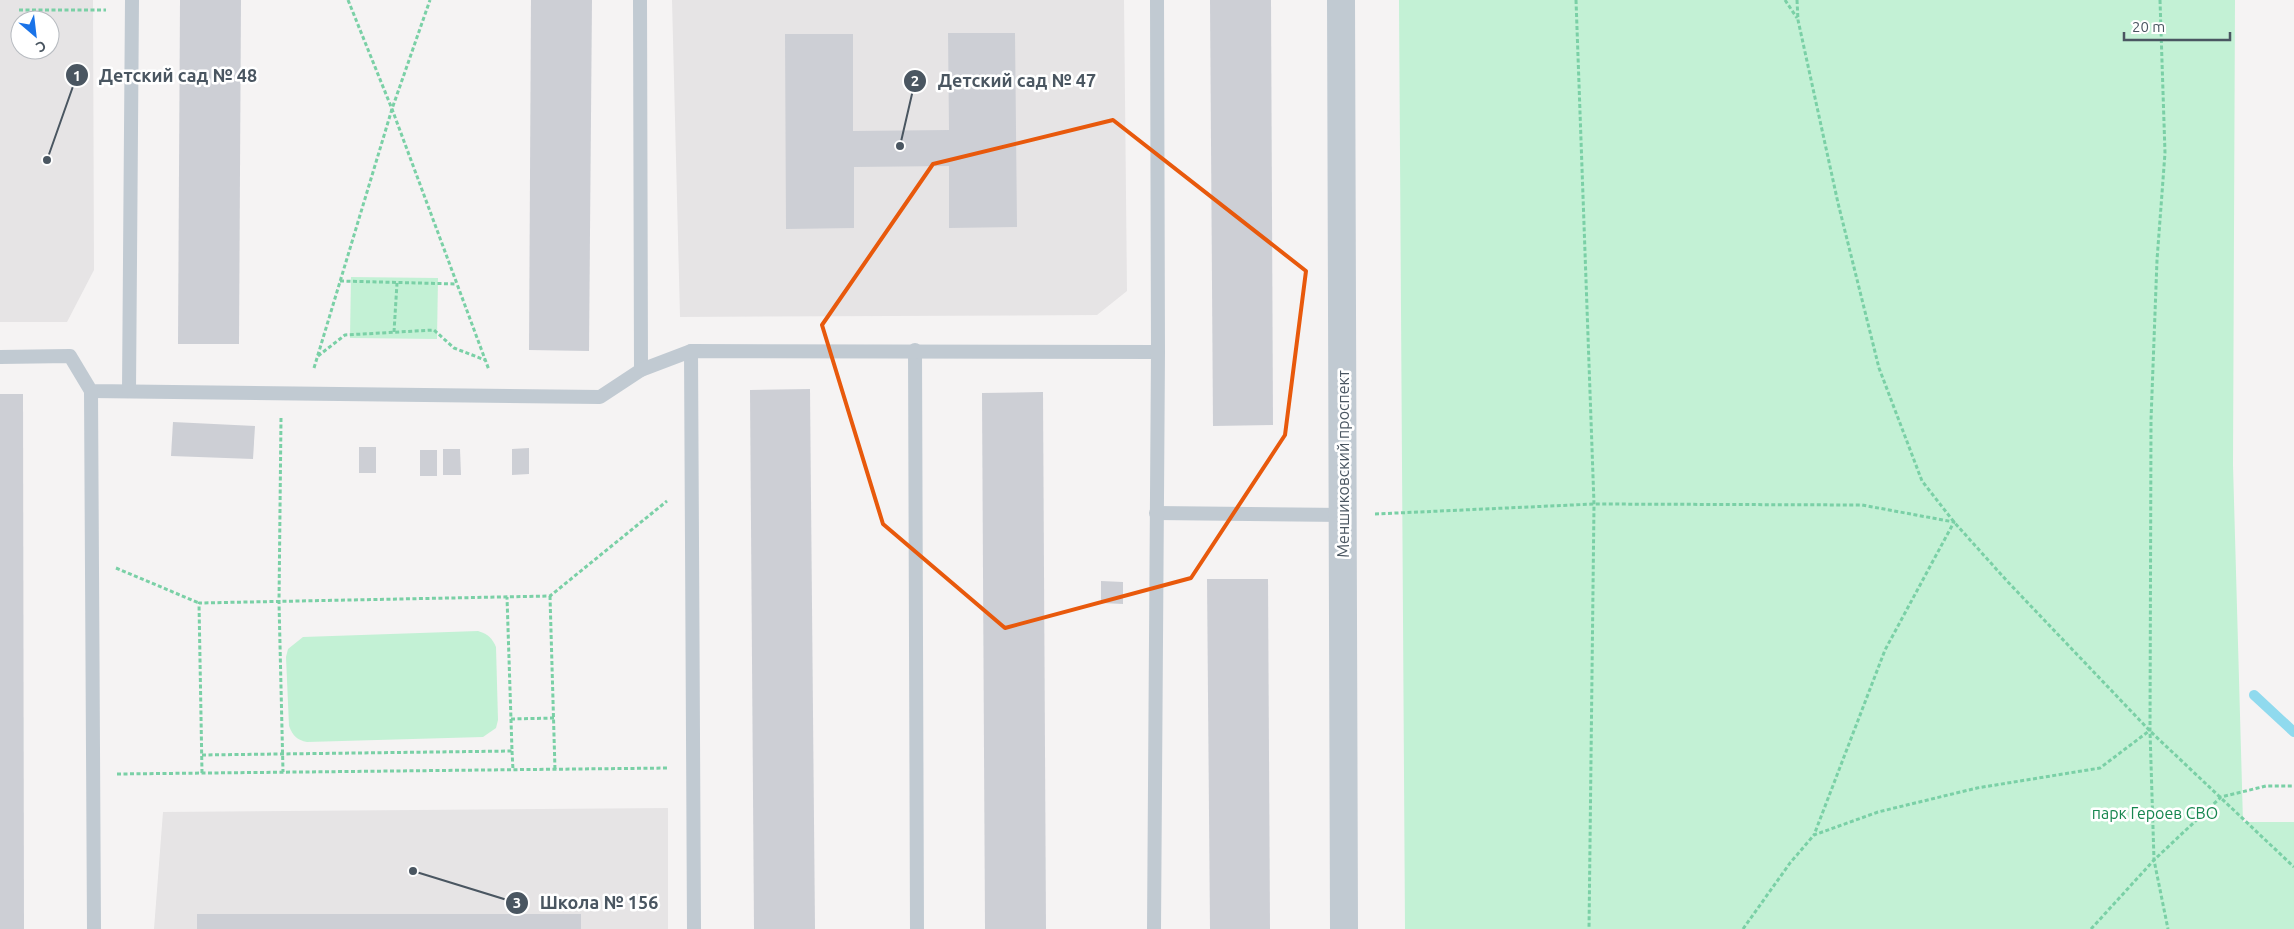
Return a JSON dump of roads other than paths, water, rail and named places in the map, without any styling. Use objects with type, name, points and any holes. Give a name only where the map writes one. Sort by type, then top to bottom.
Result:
[{"type":"street","name":"Меншиковский проспект","points":[[1341,0],[1344,929]]},
{"type":"lane","points":[[640,0],[640,370]]},
{"type":"lane","points":[[1154,929],[1158,352],[1157,0]]},
{"type":"lane","points":[[130,391],[132,5]]},
{"type":"lane","points":[[915,350],[917,929]]},
{"type":"lane","points":[[691,351],[694,929]]},
{"type":"lane","points":[[91,391],[498,394],[600,397],[640,370],[691,351],[1158,352]]},
{"type":"lane","points":[[0,356],[70,356],[91,391],[94,929]]},
{"type":"lane","points":[[1156,513],[1344,515]]},
{"type":"waterway","points":[[2254,695],[2294,732]]},
{"type":"place","name":"Детский сад № 47","points":[[900,146]]},
{"type":"place","name":"Детский сад № 48","points":[[47,160]]},
{"type":"place","name":"Школа № 156","points":[[413,871]]},
{"type":"park label","name":"парк Героев СВО","points":[[2155,813]]}]
